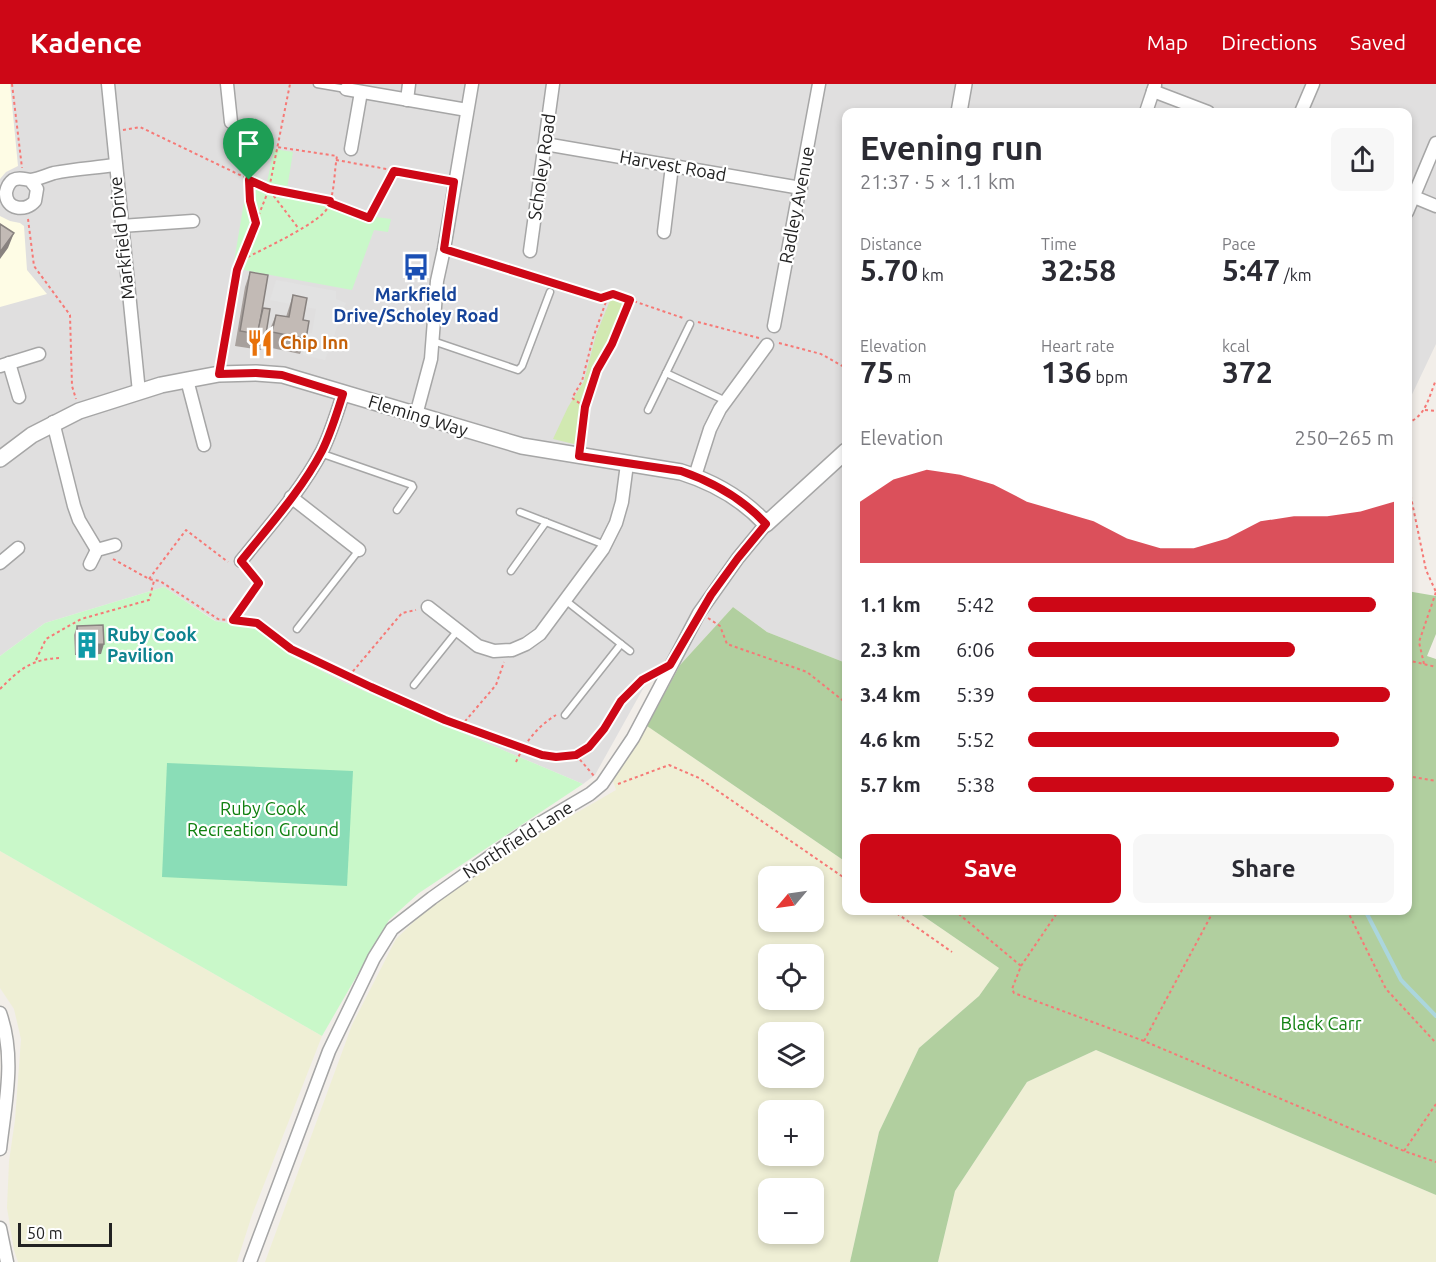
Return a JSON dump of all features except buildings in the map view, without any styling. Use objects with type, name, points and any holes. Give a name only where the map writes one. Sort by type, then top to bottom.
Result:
[{"type":"street","name":"Markfield Drive","points":[[108,84],[114,165],[139,392]]},
{"type":"street","points":[[227,84],[231,122]]},
{"type":"street","points":[[406,100],[409,84]]},
{"type":"street","points":[[416,415],[427,376],[437,281],[472,84]]},
{"type":"street","name":"Scholey Road","points":[[530,251],[553,84]]},
{"type":"street","name":"Radley Avenue","points":[[774,326],[819,84]]},
{"type":"street","points":[[960,108],[964,84]]},
{"type":"street","points":[[1303,108],[1313,84]]},
{"type":"street","points":[[1147,108],[1154,88],[1199,108]]},
{"type":"street","points":[[345,89],[467,110]]},
{"type":"street","points":[[351,148],[361,92]]},
{"type":"street","points":[[1412,192],[1436,143]]},
{"type":"street","name":"Harvest Road","points":[[545,144],[801,188]]},
{"type":"street","points":[[26,179],[37,189],[35,201],[26,208],[4,204],[7,188],[12,181],[114,165]]},
{"type":"street","points":[[664,232],[672,166]]},
{"type":"street","points":[[1412,197],[1436,206]]},
{"type":"street","points":[[121,226],[193,222]]},
{"type":"street","points":[[695,476],[710,429],[726,401],[769,342]]},
{"type":"street","points":[[19,397],[5,365],[39,354]]},
{"type":"street","name":"Fleming Way","points":[[0,459],[53,422],[79,411],[139,392],[219,374],[282,375],[522,446],[681,471],[734,496],[751,508],[766,524]]},
{"type":"street","points":[[187,380],[204,445]]},
{"type":"street","points":[[241,561],[291,497],[320,453],[336,418],[343,394]]},
{"type":"street","points":[[53,422],[74,506],[79,520],[97,550]]},
{"type":"street","name":"Northfield Lane","points":[[250,1262],[329,1051],[374,958],[392,929],[522,834],[590,794],[602,784],[633,738],[699,613],[738,558],[766,524],[842,455]]},
{"type":"street","points":[[428,607],[478,646],[494,651],[508,651],[526,644],[540,634],[605,545],[616,523],[622,502],[627,464]]},
{"type":"street","points":[[291,497],[359,550]]},
{"type":"street","points":[[90,564],[97,550],[115,545]]},
{"type":"street","points":[[0,563],[18,548]]},
{"type":"street","points":[[0,1013],[7,1035],[10,1069],[0,1149]]},
{"type":"street","points":[[0,1228],[7,1262]]},
{"type":"lane","points":[[317,84],[345,89]]},
{"type":"lane","points":[[432,340],[518,370],[522,366],[550,292]]},
{"type":"lane","points":[[648,410],[688,321]]},
{"type":"lane","points":[[666,373],[726,401]]},
{"type":"lane","points":[[320,453],[412,485],[413,487],[397,510]]},
{"type":"lane","points":[[520,512],[605,545]]},
{"type":"lane","points":[[511,571],[546,522]]},
{"type":"lane","points":[[297,629],[359,550]]},
{"type":"lane","points":[[565,600],[630,651]]},
{"type":"lane","points":[[414,686],[458,630]]},
{"type":"lane","points":[[565,715],[621,645]]},
{"type":"path","points":[[12,84],[26,179]]},
{"type":"path","points":[[219,374],[237,270],[269,189],[290,84]]},
{"type":"path","points":[[112,132],[140,127],[269,189],[330,202],[369,218],[394,171]]},
{"type":"path","points":[[242,257],[246,258],[256,253],[320,218],[330,202],[337,156],[277,147]]},
{"type":"path","points":[[336,160],[454,182]]},
{"type":"path","points":[[249,180],[250,201],[256,223]]},
{"type":"path","points":[[269,189],[298,229]]},
{"type":"path","points":[[26,208],[34,266],[70,315],[72,386],[79,411]]},
{"type":"path","points":[[444,249],[601,298],[613,294],[688,321]]},
{"type":"path","points":[[585,407],[572,398],[582,381],[593,338],[608,296]]},
{"type":"path","points":[[579,456],[585,407],[597,370],[612,344],[630,300]]},
{"type":"path","points":[[698,321],[769,342],[821,354],[842,366]]},
{"type":"path","points":[[1412,422],[1425,410],[1436,380]]},
{"type":"path","points":[[1425,410],[1436,411]]},
{"type":"path","points":[[1412,502],[1426,570],[1436,592],[1419,642],[1424,664]]},
{"type":"path","points":[[149,579],[186,530],[230,563],[241,561],[259,583],[233,620]]},
{"type":"path","points":[[97,550],[149,579],[160,581],[218,619],[257,623],[291,649],[445,720],[549,756],[576,755],[589,747],[604,729],[621,701],[642,680],[670,665]]},
{"type":"path","points":[[36,660],[46,639],[81,619],[149,600],[154,581]]},
{"type":"path","points":[[349,676],[402,613],[428,607]]},
{"type":"path","points":[[699,613],[720,626],[727,644],[807,672],[842,700]]},
{"type":"path","points":[[461,726],[496,685],[508,651]]},
{"type":"path","points":[[0,689],[18,672],[36,660],[58,658]]},
{"type":"path","points":[[1412,661],[1436,667]]},
{"type":"path","points":[[516,762],[522,747],[539,726],[545,724],[554,715],[565,715]]},
{"type":"path","points":[[576,755],[607,788],[669,765],[699,778],[842,876]]},
{"type":"path","points":[[1412,777],[1436,782]]},
{"type":"path","points":[[899,915],[952,952]]},
{"type":"path","points":[[960,915],[1021,966]]},
{"type":"path","points":[[1056,915],[1021,966],[1012,989],[1014,993],[1144,1041],[1404,1151],[1436,1162]]},
{"type":"path","points":[[1144,1041],[1211,915]]},
{"type":"path","points":[[1349,915],[1386,990],[1436,1043]]},
{"type":"path","points":[[1404,1151],[1436,1104]]},
{"type":"shaded area","points":[[0,84],[1436,84],[1436,344],[1412,394],[1412,108],[842,108],[842,661],[767,632],[733,607],[680,665],[654,669],[595,775],[583,784],[343,682],[289,654],[253,627],[216,621],[164,587],[45,623],[0,656]]},
{"type":"shaded area","points":[[0,84],[10,84],[18,166],[6,172],[0,179]]},
{"type":"shaded area","points":[[0,216],[24,226],[27,270],[47,294],[0,307]]},
{"type":"shaded area","points":[[276,280],[336,291],[336,299],[346,303],[325,360],[303,355],[308,333],[312,333],[316,309],[270,300]]},
{"type":"green space","points":[[274,149],[293,152],[287,189],[328,198],[369,216],[391,219],[388,232],[374,230],[352,290],[233,268],[247,184],[252,174],[267,182]]},
{"type":"green space","points":[[611,298],[629,303],[594,369],[582,409],[578,445],[553,439],[568,407],[584,381],[596,335]]},
{"type":"green space","name":"Ruby Cook Recreation Ground","points":[[164,587],[215,621],[253,627],[289,654],[343,682],[583,784],[419,893],[389,920],[322,1036],[0,851],[0,656],[45,623]]},
{"type":"green space","name":"Black Carr","points":[[1412,592],[1436,596],[1436,634],[1427,656],[1436,659],[1436,1195],[1096,1050],[1027,1082],[955,1191],[938,1262],[850,1262],[879,1132],[919,1048],[979,996],[999,968],[922,915],[1412,915]]},
{"type":"green space","points":[[733,607],[767,632],[842,661],[842,859],[647,726],[680,665]]},
{"type":"green space","points":[[647,726],[842,859],[842,915],[922,915],[999,968],[979,996],[919,1048],[879,1132],[850,1262],[265,1262],[352,1025],[396,939],[429,907],[526,842],[616,790],[613,781]]},
{"type":"green space","points":[[167,763],[353,771],[347,886],[162,877]]},
{"type":"green space","points":[[0,851],[322,1036],[252,1215],[237,1262],[18,1262],[7,1208],[9,1161],[15,1120],[21,1039],[14,1009],[0,988]]},
{"type":"green space","points":[[1096,1050],[1436,1195],[1436,1262],[938,1262],[955,1191],[1027,1082]]},
{"type":"waterway","points":[[1368,915],[1401,980],[1436,1016]]},
{"type":"place","name":"Markfield Drive/Scholey Road","points":[[416,267]]},
{"type":"place","name":"Chip Inn","points":[[260,343]]},
{"type":"place","name":"Ruby Cook Pavilion","points":[[87,645]]},
{"type":"route","points":[[394,171],[454,182],[444,249],[601,298],[613,294],[630,300],[612,344],[597,370],[585,407],[579,456],[681,471],[695,476],[734,496],[751,508],[766,524],[711,595],[670,665],[642,680],[621,701],[604,729],[589,747],[576,755],[556,757],[542,755],[445,720],[291,649],[257,623],[233,620],[259,583],[241,561],[291,497],[320,453],[336,418],[343,394],[282,375],[219,374],[237,270],[256,223],[250,201],[249,180],[269,189],[330,201],[330,203],[369,218],[394,171]]}]
